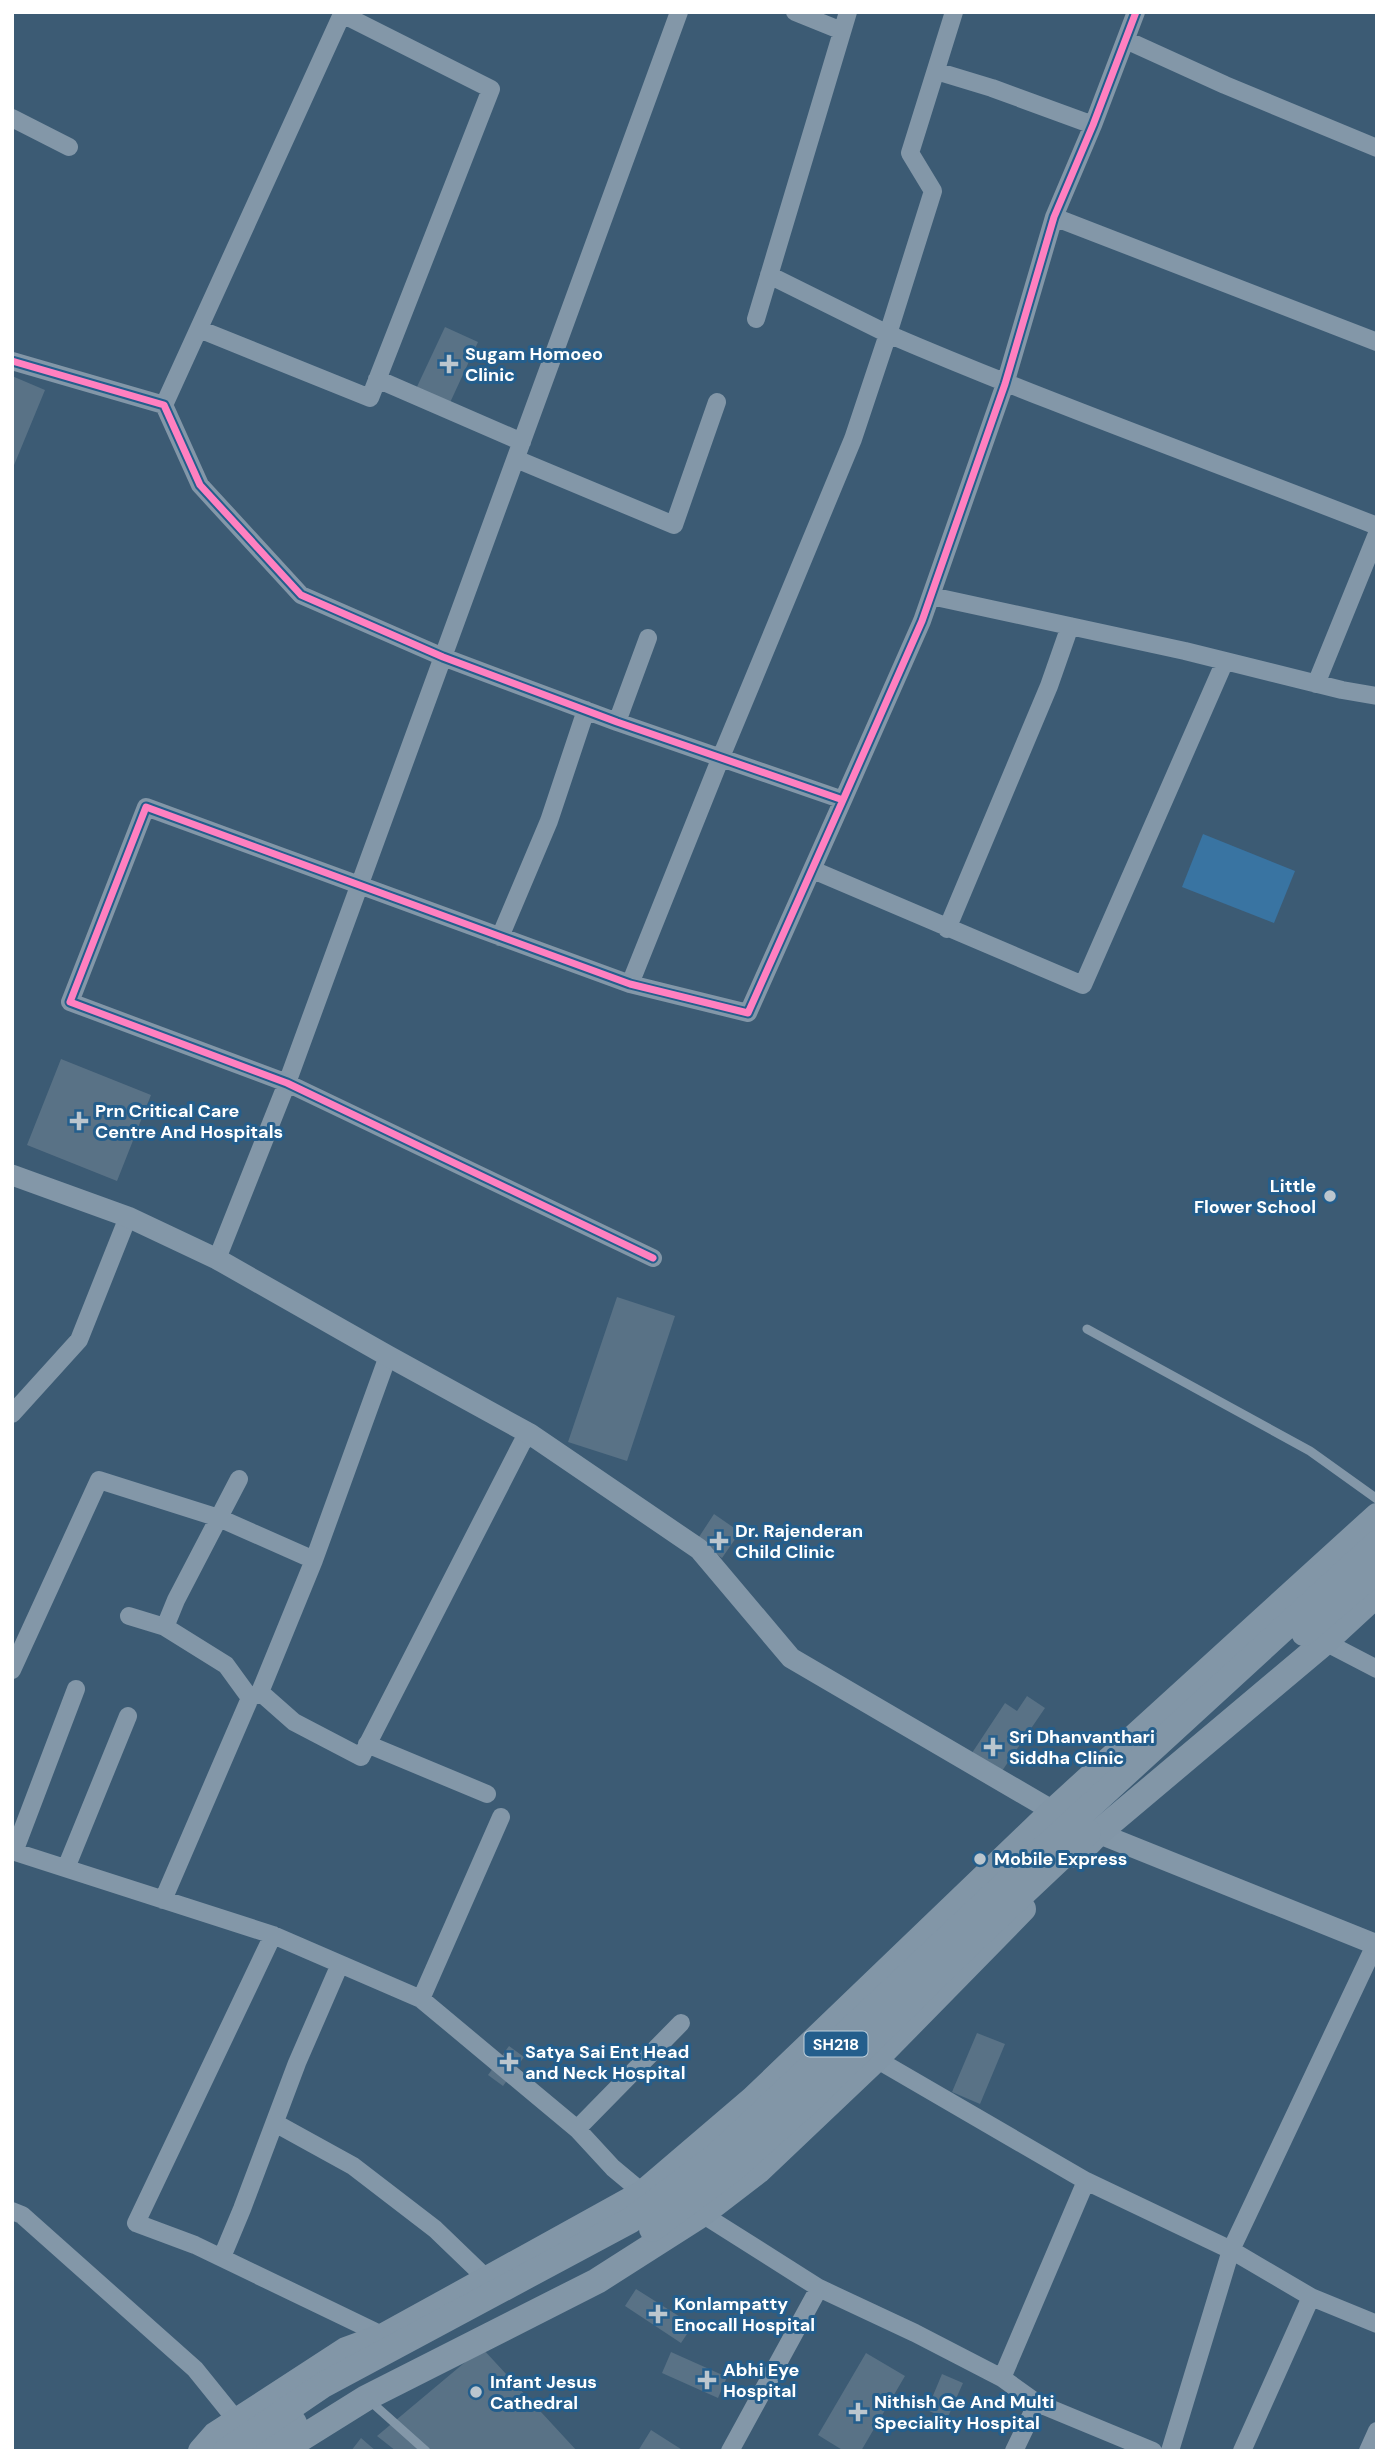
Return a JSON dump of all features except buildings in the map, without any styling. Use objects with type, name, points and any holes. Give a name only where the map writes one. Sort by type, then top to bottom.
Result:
[{"type":"main road","points":[[201,2451],[215,2435],[346,2350],[384,2336],[643,2193],[753,2099],[1053,1811],[1377,1516]]},
{"type":"main road","name":"SH218","points":[[226,2451],[323,2385],[631,2220],[718,2154],[1004,1885],[1377,1543]]},
{"type":"main road","name":"SH218","points":[[251,2451],[328,2402],[521,2306],[584,2270],[652,2229],[733,2169],[809,2101],[967,1946],[1208,1718],[1377,1570]]},
{"type":"main road","points":[[281,2451],[366,2398],[597,2281],[702,2214],[758,2171],[876,2059],[1098,1833],[1325,1642],[1377,1594]]},
{"type":"street","points":[[217,1259],[287,1083],[680,12]]},
{"type":"street","points":[[795,12],[842,31]]},
{"type":"street","points":[[755,319],[848,12]]},
{"type":"street","points":[[630,984],[853,439],[888,334],[933,191],[910,153],[954,12]]},
{"type":"street","points":[[653,1258],[287,1083],[71,1002],[146,807],[630,984],[748,1013],[922,621],[1005,384],[1054,217],[1136,12]]},
{"type":"street","points":[[199,329],[370,398],[491,89],[343,13],[164,405],[200,485],[301,595],[443,657],[617,722],[843,800]]},
{"type":"street","points":[[1126,40],[1225,85],[1377,148]]},
{"type":"street","points":[[936,71],[992,88],[1093,125]]},
{"type":"street","points":[[12,118],[69,147]]},
{"type":"street","points":[[1054,217],[1377,342]]},
{"type":"street","points":[[769,275],[888,334],[1005,384],[1377,526]]},
{"type":"street","points":[[12,361],[164,405]]},
{"type":"street","points":[[377,379],[674,525],[717,402]]},
{"type":"street","points":[[1316,684],[1377,534]]},
{"type":"street","points":[[931,596],[1377,696]]},
{"type":"street","points":[[947,929],[1049,686],[1070,626]]},
{"type":"street","points":[[617,722],[648,638]]},
{"type":"street","points":[[813,870],[1083,985],[1225,661]]},
{"type":"street","points":[[500,937],[549,821],[586,710]]},
{"type":"street","points":[[12,1175],[128,1217],[217,1259],[530,1434],[699,1549],[791,1657],[1053,1811],[1098,1833],[1376,1945],[1231,2250],[1170,2451]]},
{"type":"street","points":[[12,1414],[79,1340],[128,1217]]},
{"type":"street","points":[[163,1899],[314,1560],[388,1356]]},
{"type":"street","points":[[130,1616],[165,1627],[226,1665],[255,1695],[294,1722],[360,1757],[530,1434]]},
{"type":"street","points":[[165,1627],[176,1600],[239,1479]]},
{"type":"street","points":[[12,1670],[99,1480],[219,1518],[314,1560]]},
{"type":"street","points":[[1325,1642],[1377,1669]]},
{"type":"street","points":[[76,1689],[13,1851],[273,1935],[421,1999],[577,2129],[613,2168],[643,2193]]},
{"type":"street","points":[[66,1868],[128,1716]]},
{"type":"street","points":[[367,1744],[487,1794]]},
{"type":"street","points":[[421,1999],[501,1817]]},
{"type":"street","points":[[273,1935],[136,2223],[222,2257],[384,2336]]},
{"type":"street","points":[[222,2257],[340,1964]]},
{"type":"street","points":[[577,2129],[681,2023]]},
{"type":"street","points":[[876,2059],[1086,2181],[1231,2250],[1311,2297],[1377,2324]]},
{"type":"street","points":[[275,2123],[353,2166],[435,2230],[488,2280]]},
{"type":"street","points":[[1002,2378],[1086,2181]]},
{"type":"street","points":[[12,2211],[22,2215],[195,2369],[237,2421]]},
{"type":"street","points":[[702,2214],[819,2288],[1002,2378],[1037,2403],[1153,2451]]},
{"type":"street","points":[[730,2451],[819,2288]]},
{"type":"street","points":[[1242,2451],[1311,2297]]},
{"type":"street","points":[[1014,2451],[1037,2403]]},
{"type":"lane","points":[[1087,1329],[1310,1451],[1377,1499]]},
{"type":"lane","points":[[366,2398],[426,2451]]},
{"type":"shaded area","points":[[1203,834],[1295,871],[1274,923],[1182,887]]},
{"type":"cycle path","points":[[12,361],[164,405],[200,485],[301,595],[443,657],[617,722],[843,800],[922,621],[1005,384],[1054,217],[1136,12]]},
{"type":"cycle path","points":[[653,1258],[287,1083],[70,1002],[146,807],[630,984],[748,1013],[843,800]]},
{"type":"place","name":"Sugam Homoeo Clinic","points":[[449,364]]},
{"type":"place","name":"Prn Critical Care Centre And Hospitals","points":[[79,1121]]},
{"type":"place","name":"Little Flower School","points":[[1330,1196]]},
{"type":"place","name":"Dr. Rajenderan Child Clinic","points":[[719,1541]]},
{"type":"place","name":"Sri Dhanvanthari Siddha Clinic","points":[[993,1747]]},
{"type":"place","name":"Mobile Express","points":[[980,1859]]},
{"type":"place","name":"Satya Sai Ent Head and Neck Hospital","points":[[509,2062]]},
{"type":"place","name":"Konlampatty Enocall Hospital","points":[[658,2314]]},
{"type":"place","name":"Abhi Eye Hospital","points":[[707,2380]]},
{"type":"place","name":"Infant Jesus Cathedral","points":[[476,2392]]},
{"type":"place","name":"Nithish Ge And Multi Speciality Hospital","points":[[858,2412]]}]
